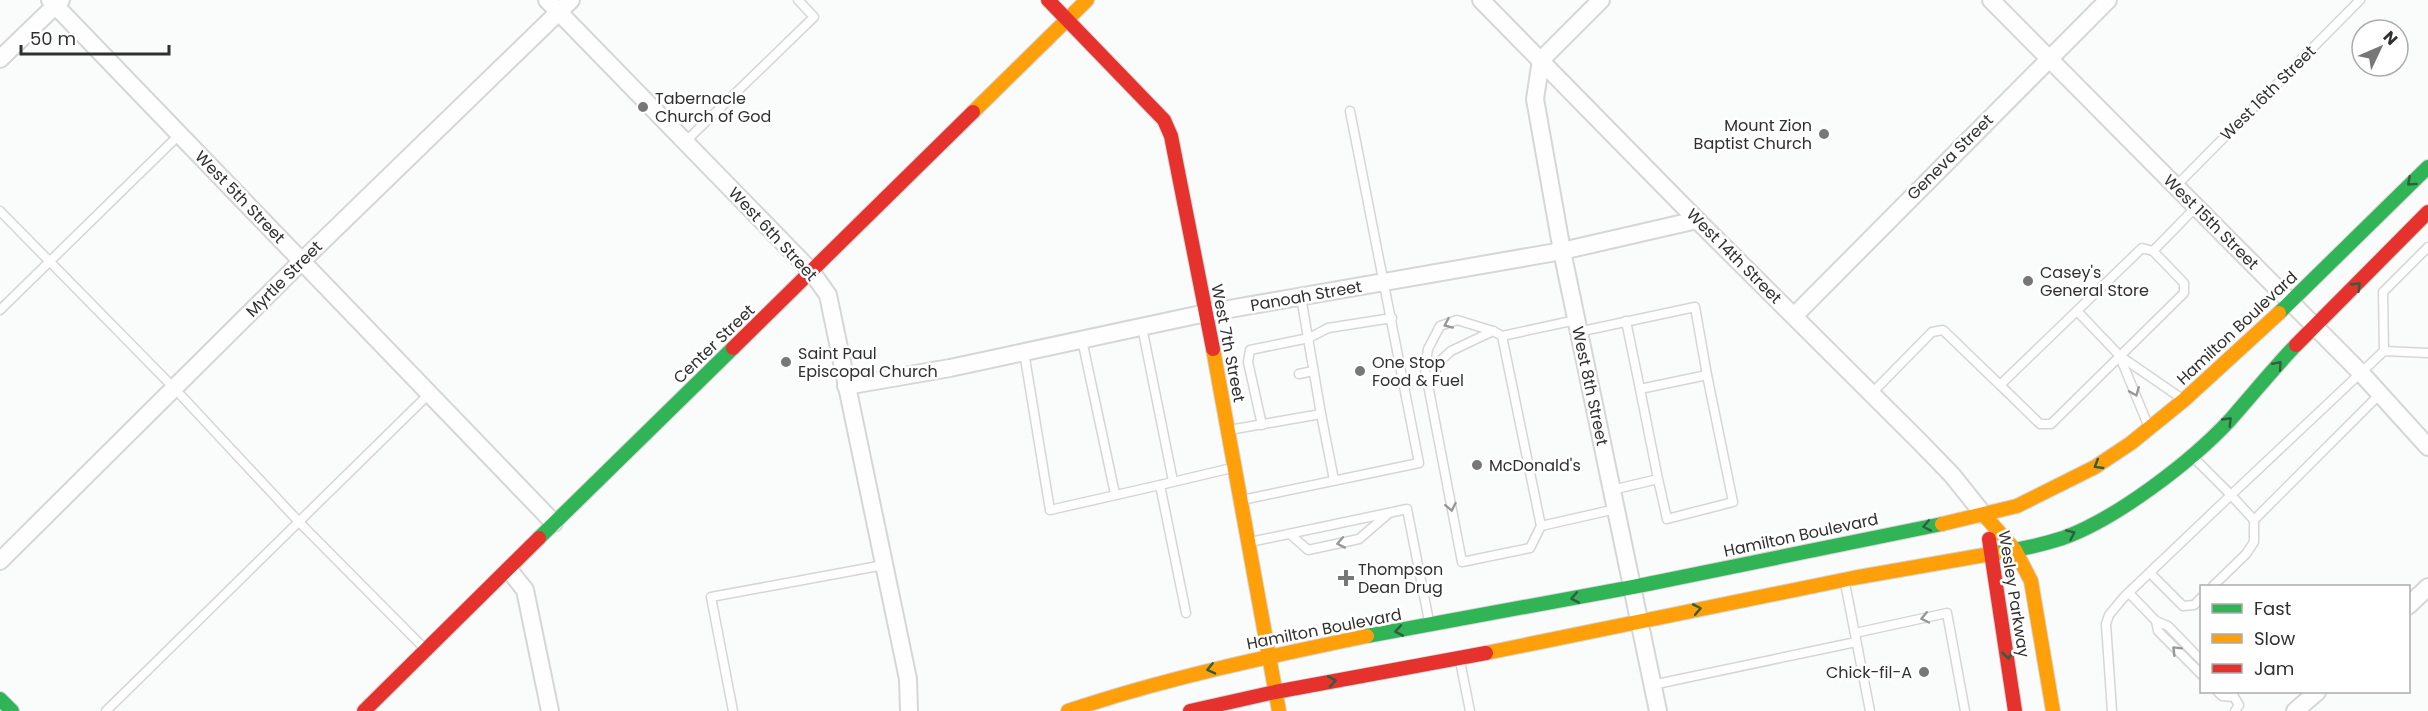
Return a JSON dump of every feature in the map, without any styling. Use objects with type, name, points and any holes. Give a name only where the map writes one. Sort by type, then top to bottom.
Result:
[{"type":"main road","name":"West 7th Street","points":[[1048,0],[1164,120],[1171,136],[1279,711]]},
{"type":"main road","name":"Center Street","points":[[364,711],[1087,0]]},
{"type":"main road","name":"Hamilton Boulevard","points":[[1068,711],[1127,691],[1269,657],[1633,587],[1984,515],[2017,506],[2095,467],[2150,428],[2184,400],[2291,302],[2428,167]]},
{"type":"main road","points":[[1190,711],[1275,692],[1459,658],[1844,580],[1992,555],[2063,538],[2105,518],[2147,490],[2191,456],[2228,422],[2315,326],[2428,212]]},
{"type":"main road","name":"Wesley Parkway","points":[[1984,515],[2015,550],[2031,581],[2053,711]]},
{"type":"main road","name":"Wesley Parkway","points":[[1984,515],[2016,711]]},
{"type":"main road","points":[[0,699],[12,711]]},
{"type":"street","name":"Myrtle Street","points":[[0,561],[175,389],[553,6],[571,0]]},
{"type":"street","name":"West 14th Street","points":[[1481,0],[1697,220],[1872,393],[1952,475],[1984,515]]},
{"type":"street","points":[[1541,60],[1601,0]]},
{"type":"street","name":"West 15th Street","points":[[1991,0],[2361,373],[2428,447]]},
{"type":"street","name":"Geneva Street","points":[[1794,316],[2108,0]]},
{"type":"street","points":[[0,59],[56,2]]},
{"type":"street","name":"West 5th Street","points":[[56,2],[179,135],[554,524]]},
{"type":"street","name":"West 6th Street","points":[[553,6],[811,271],[828,295],[908,679],[909,711]]},
{"type":"street","name":"West 8th Street","points":[[1541,60],[1535,99],[1562,250],[1658,711]]},
{"type":"street","name":"Panoah Street","points":[[846,386],[1024,352],[1206,313],[1562,250],[1697,220]]},
{"type":"street","points":[[509,570],[525,590],[550,711]]},
{"type":"street","points":[[2410,605],[2428,586]]},
{"type":"street","points":[[2295,711],[2316,693]]},
{"type":"lane","points":[[685,142],[814,17],[798,0]]},
{"type":"lane","name":"West 16th Street","points":[[2176,186],[2360,0]]},
{"type":"lane","points":[[1240,500],[1419,463],[1386,282],[1350,111]]},
{"type":"lane","points":[[0,310],[179,135]]},
{"type":"lane","points":[[2153,250],[2196,207]]},
{"type":"lane","points":[[0,211],[175,389],[300,523],[426,651]]},
{"type":"lane","points":[[2112,711],[2106,624],[2109,615],[2231,495],[2384,351],[2384,292],[2428,247]]},
{"type":"lane","points":[[1872,393],[1932,332],[1943,330],[2040,424],[2051,424],[2184,293],[2184,283],[2153,250],[2142,248],[2000,385]]},
{"type":"lane","points":[[1301,297],[1335,480]]},
{"type":"lane","points":[[1502,336],[1541,526],[1530,548],[1462,562],[1425,369],[1428,349],[1440,326],[1457,320],[1502,336],[1626,321],[1695,307],[1734,502],[1666,519],[1626,321]]},
{"type":"lane","points":[[2077,311],[2120,356],[2184,400]]},
{"type":"lane","points":[[1262,425],[1248,362],[1250,350],[1309,338],[1328,328],[1392,318]]},
{"type":"lane","points":[[1142,327],[1173,481]]},
{"type":"lane","points":[[1427,387],[1440,361],[1452,351],[1493,331]]},
{"type":"lane","points":[[1082,340],[1115,494]]},
{"type":"lane","points":[[2384,351],[2428,353]]},
{"type":"lane","points":[[1024,352],[1050,510],[1235,467]]},
{"type":"lane","points":[[2120,356],[2150,428]]},
{"type":"lane","points":[[1299,374],[1313,371]]},
{"type":"lane","points":[[1640,389],[1707,375]]},
{"type":"lane","points":[[106,711],[429,394]]},
{"type":"lane","points":[[2254,520],[2380,394]]},
{"type":"lane","points":[[1228,430],[1321,414]]},
{"type":"lane","points":[[2191,456],[2254,520],[2254,542],[2246,554],[2213,585]]},
{"type":"lane","points":[[1612,490],[1658,479]]},
{"type":"lane","points":[[1160,485],[1186,613]]},
{"type":"lane","points":[[1248,542],[1407,509],[1430,625]]},
{"type":"lane","points":[[1541,526],[1616,509]]},
{"type":"lane","points":[[1290,534],[1308,550],[1359,539],[1388,513]]},
{"type":"lane","points":[[732,711],[711,597],[884,565]]},
{"type":"lane","points":[[2150,573],[2183,606],[2194,604],[2200,599]]},
{"type":"lane","points":[[1844,580],[1870,711]]},
{"type":"lane","points":[[2129,593],[2156,621],[2168,626],[2200,659]]},
{"type":"lane","points":[[1652,685],[1947,614],[1965,711]]},
{"type":"lane","points":[[2156,621],[2158,631],[2200,673]]},
{"type":"lane","points":[[1459,658],[1470,711]]},
{"type":"lane","points":[[2232,694],[2239,705],[2235,711]]},
{"type":"traffic: fast","points":[[2279,313],[2428,167]]},
{"type":"traffic: fast","points":[[1996,553],[2063,538],[2106,517],[2152,488],[2214,436],[2296,345]]},
{"type":"traffic: fast","points":[[539,538],[733,348]]},
{"type":"traffic: fast","points":[[1367,636],[1633,587],[1942,524]]},
{"type":"traffic: fast","points":[[0,699],[12,711]]},
{"type":"traffic: slow","points":[[973,112],[1087,0]]},
{"type":"traffic: slow","points":[[1942,524],[2017,506],[2095,467],[2131,443],[2184,400],[2279,313]]},
{"type":"traffic: slow","points":[[1213,349],[1279,711]]},
{"type":"traffic: slow","points":[[1984,515],[2015,550],[2031,581],[2053,711]]},
{"type":"traffic: slow","points":[[1486,653],[1853,578],[1996,553]]},
{"type":"traffic: slow","points":[[1068,711],[1179,678],[1367,636]]},
{"type":"traffic: jam","points":[[1048,0],[1164,120],[1171,136],[1213,349]]},
{"type":"traffic: jam","points":[[733,348],[973,112]]},
{"type":"traffic: jam","points":[[2296,345],[2428,212]]},
{"type":"traffic: jam","points":[[364,711],[539,538]]},
{"type":"traffic: jam","points":[[1989,539],[2015,711]]},
{"type":"traffic: jam","points":[[1190,711],[1275,692],[1486,653]]},
{"type":"place","name":"Tabernacle Church of God","points":[[643,107]]},
{"type":"place","name":"Mount Zion Baptist Church","points":[[1824,134]]},
{"type":"place","name":"Casey's General Store","points":[[2028,281]]},
{"type":"place","name":"Saint Paul Episcopal Church","points":[[786,362]]},
{"type":"place","name":"One Stop Food & Fuel","points":[[1360,371]]},
{"type":"place","name":"McDonald's","points":[[1477,465]]},
{"type":"place","name":"Thompson Dean Drug","points":[[1346,578]]},
{"type":"place","name":"Chick-fil-A","points":[[1924,672]]}]
